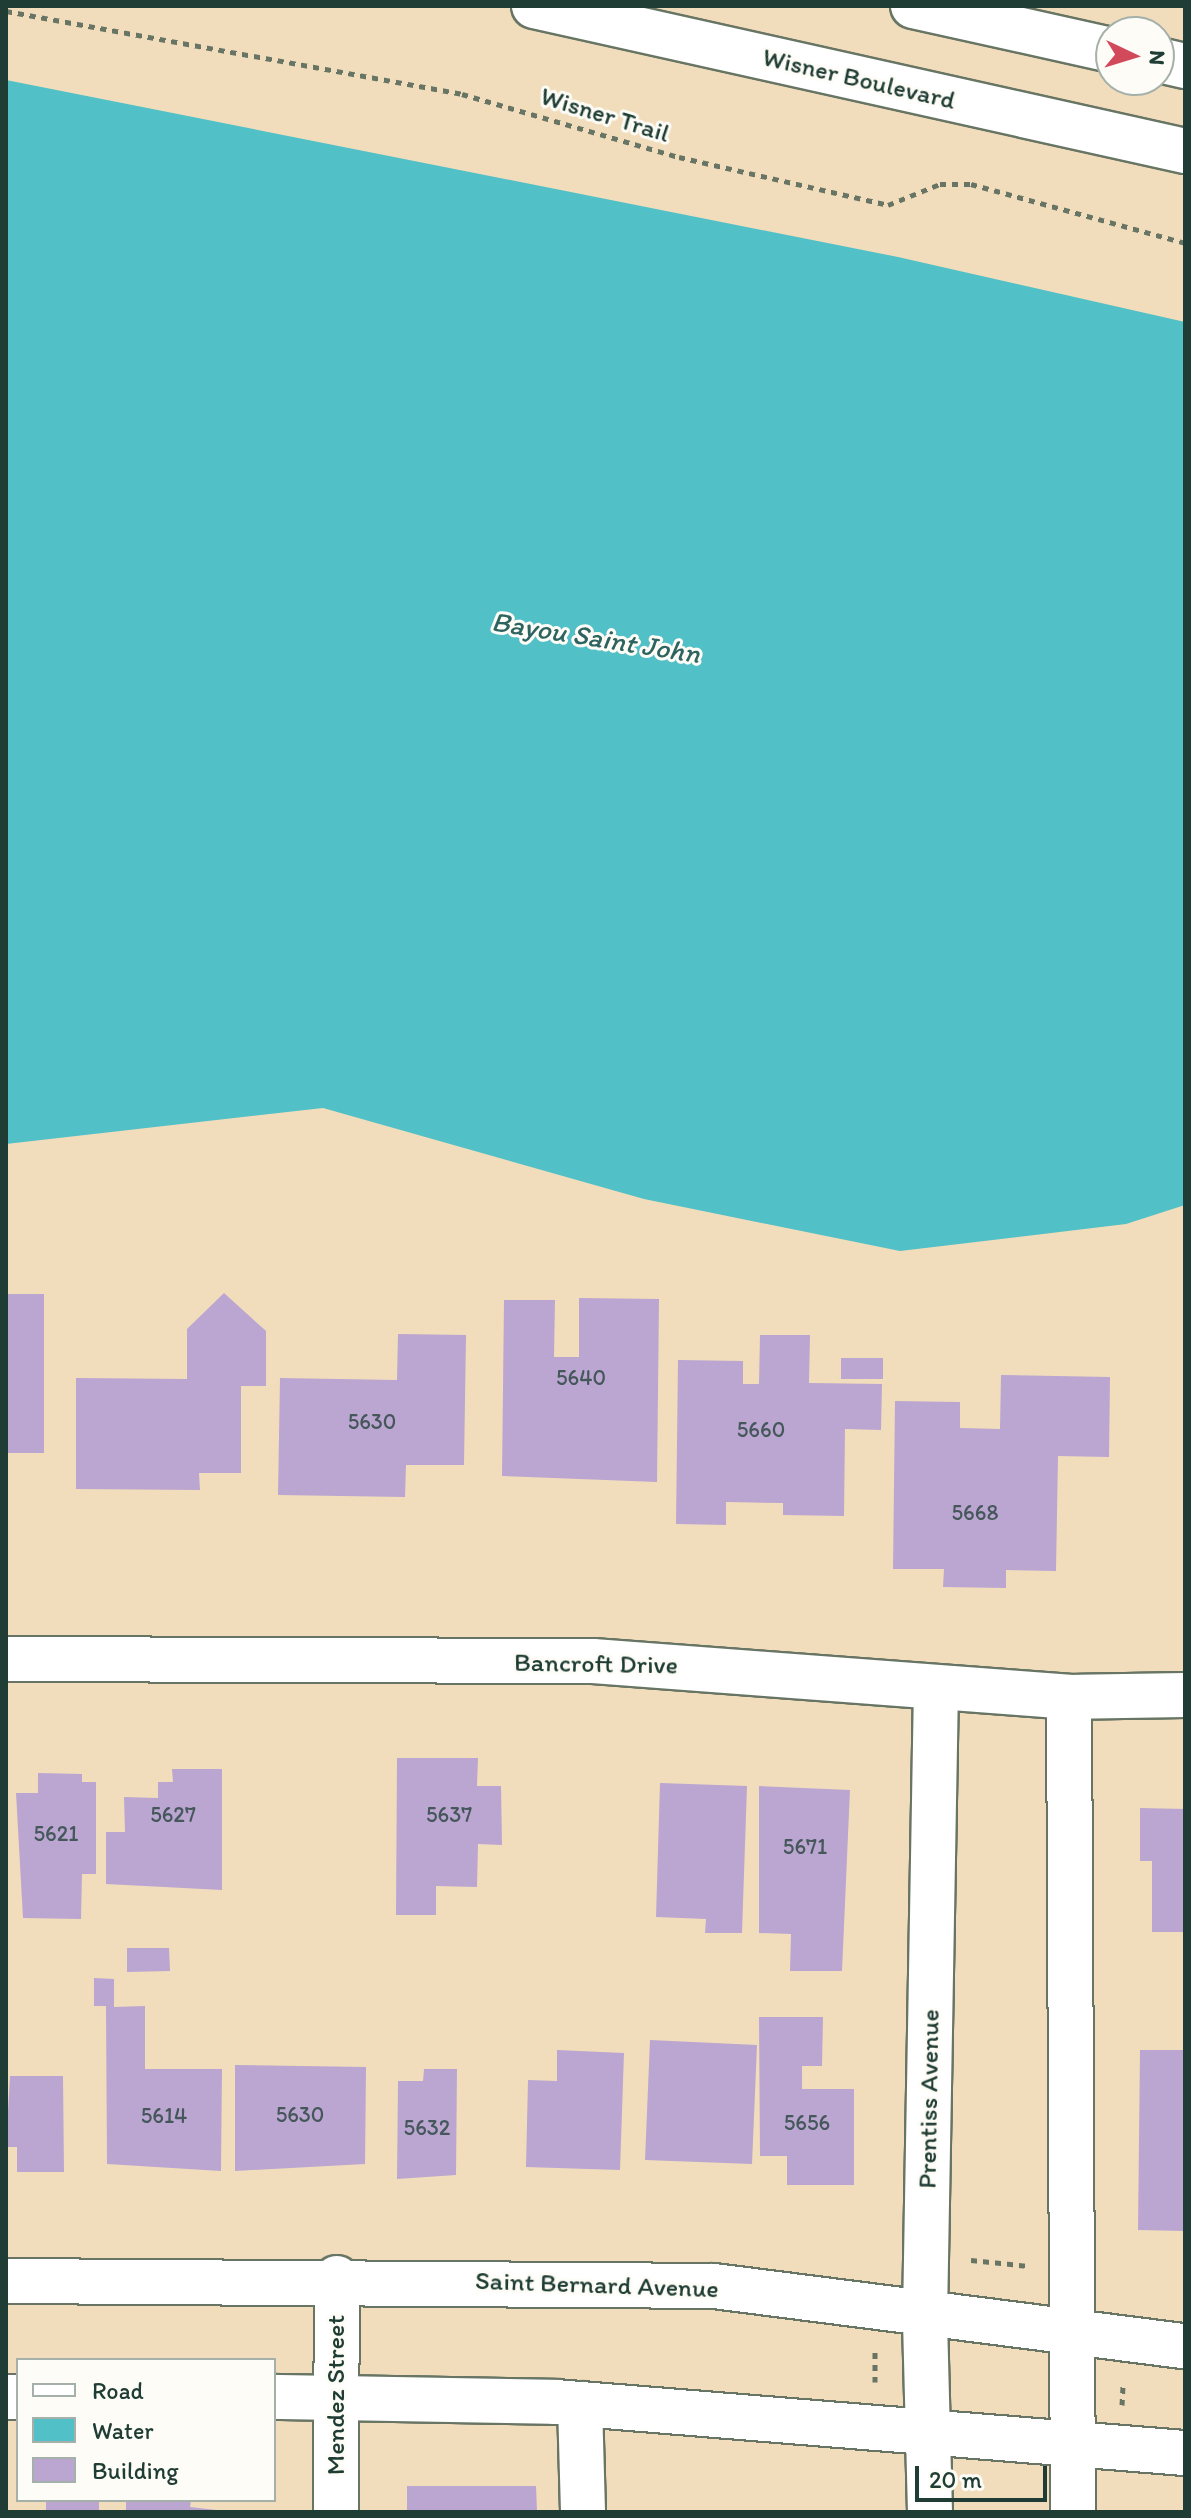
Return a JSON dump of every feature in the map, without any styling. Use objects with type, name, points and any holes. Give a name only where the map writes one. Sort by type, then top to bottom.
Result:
[{"type":"street","name":"Wisner Boulevard","points":[[534,6],[1185,151]]},
{"type":"street","points":[[913,6],[1095,46]]},
{"type":"street","name":"Bancroft Drive","points":[[6,1659],[593,1661],[1069,1697],[1185,1695]]},
{"type":"street","name":"Prentiss Avenue","points":[[930,2512],[925,2317],[936,1687]]},
{"type":"street","points":[[1069,1697],[1073,2512]]},
{"type":"street","name":"Saint Bernard Avenue","points":[[6,2281],[337,2278],[714,2286],[1073,2337],[1185,2346]]},
{"type":"street","name":"Mendez Street","points":[[336,2512],[337,2278]]},
{"type":"street","points":[[276,2397],[580,2404],[1185,2453]]},
{"type":"street","points":[[580,2404],[583,2512]]},
{"type":"path","name":"Wisner Trail","points":[[6,11],[462,94],[679,157],[888,205],[940,184],[971,184],[1185,243]]},
{"type":"path","points":[[966,2260],[1038,2267]]},
{"type":"path","points":[[875,2382],[876,2344]]},
{"type":"path","points":[[1121,2409],[1124,2370]]},
{"type":"water","name":"Bayou Saint John","points":[[6,80],[898,257],[1185,322],[1185,1205],[1126,1224],[900,1251],[644,1199],[323,1108],[6,1144]]},
{"type":"building","points":[[224,1293],[266,1331],[266,1386],[241,1386],[241,1473],[199,1473],[200,1490],[76,1489],[76,1378],[187,1379],[187,1329]]},
{"type":"building","points":[[6,1294],[44,1294],[44,1453],[6,1453]]},
{"type":"building","points":[[579,1298],[659,1299],[657,1482],[502,1476],[504,1300],[555,1300],[554,1357],[579,1357]]},
{"type":"building","points":[[398,1334],[466,1335],[464,1465],[406,1465],[405,1497],[278,1495],[280,1378],[397,1380]]},
{"type":"building","points":[[760,1335],[810,1335],[809,1383],[882,1384],[881,1430],[845,1429],[844,1516],[783,1515],[783,1503],[726,1502],[726,1525],[676,1524],[678,1360],[743,1361],[743,1384],[759,1384]]},
{"type":"building","points":[[841,1358],[883,1358],[883,1379],[841,1379]]},
{"type":"building","points":[[1001,1375],[1110,1377],[1109,1457],[1058,1456],[1056,1571],[1006,1570],[1006,1588],[943,1587],[944,1569],[893,1569],[895,1401],[960,1402],[960,1428],[1000,1429]]},
{"type":"building","points":[[397,1758],[478,1758],[477,1786],[501,1786],[502,1845],[478,1844],[477,1887],[436,1886],[436,1915],[396,1915]]},
{"type":"building","points":[[172,1769],[222,1769],[222,1890],[106,1884],[106,1832],[125,1832],[124,1797],[158,1798],[158,1782],[173,1782]]},
{"type":"building","points":[[38,1773],[82,1774],[82,1782],[96,1782],[96,1874],[82,1874],[81,1919],[23,1918],[16,1793],[38,1793]]},
{"type":"building","points":[[660,1783],[747,1786],[742,1933],[705,1933],[706,1919],[656,1917]]},
{"type":"building","points":[[759,1786],[850,1790],[842,1971],[790,1971],[791,1934],[759,1933]]},
{"type":"building","points":[[1140,1808],[1185,1809],[1185,1932],[1152,1932],[1152,1861],[1140,1861]]},
{"type":"building","points":[[127,1948],[169,1948],[170,1971],[127,1972]]},
{"type":"building","points":[[94,1978],[114,1979],[114,2007],[145,2006],[145,2069],[222,2069],[221,2171],[107,2164],[106,2006],[94,2006]]},
{"type":"building","points":[[759,2017],[823,2017],[822,2066],[802,2066],[802,2089],[854,2089],[854,2185],[787,2185],[787,2156],[760,2156]]},
{"type":"building","points":[[650,2040],[757,2045],[752,2164],[645,2160]]},
{"type":"building","points":[[557,2050],[624,2053],[620,2170],[526,2167],[528,2080],[557,2081]]},
{"type":"building","points":[[1140,2050],[1185,2050],[1185,2231],[1138,2230]]},
{"type":"building","points":[[235,2065],[366,2067],[365,2164],[235,2171]]},
{"type":"building","points":[[424,2069],[457,2069],[456,2175],[397,2179],[398,2081],[423,2081]]},
{"type":"building","points":[[10,2076],[63,2076],[64,2172],[17,2172],[17,2147],[6,2147]]},
{"type":"building","points":[[407,2486],[536,2486],[537,2512],[407,2512]]},
{"type":"building","points":[[46,2502],[99,2502],[99,2512],[46,2512]]},
{"type":"building","points":[[126,2502],[191,2502],[190,2507],[234,2512],[126,2512]]}]
